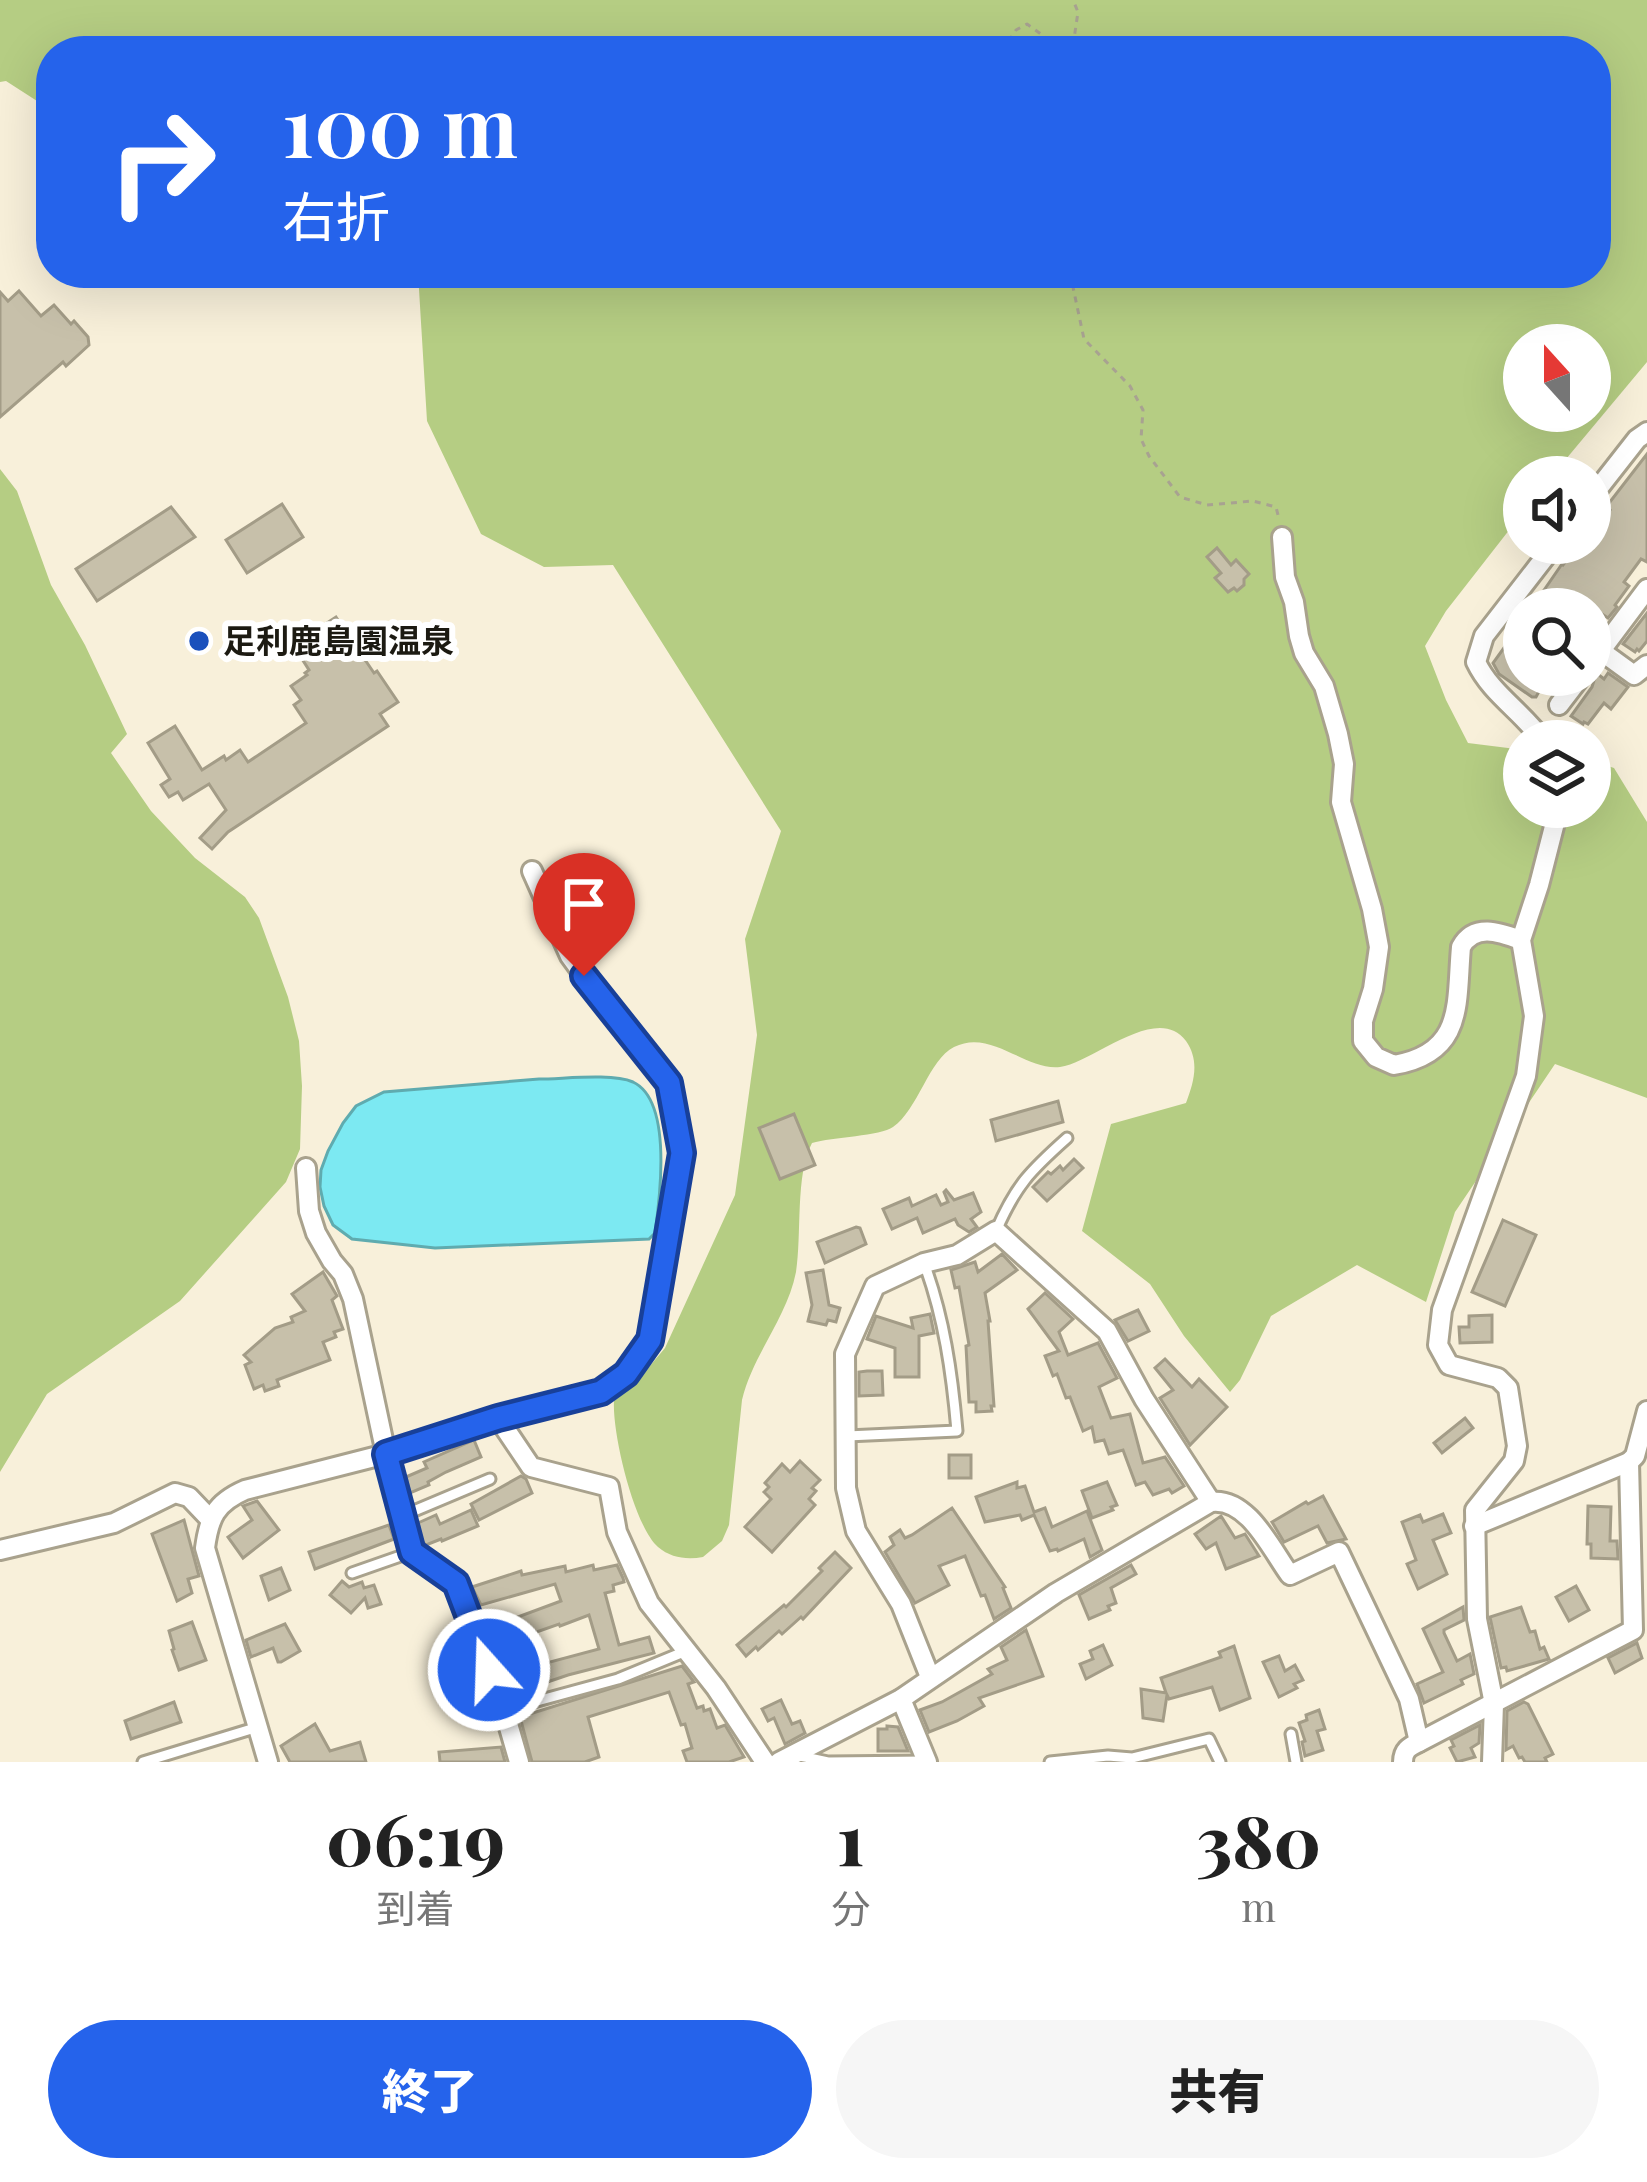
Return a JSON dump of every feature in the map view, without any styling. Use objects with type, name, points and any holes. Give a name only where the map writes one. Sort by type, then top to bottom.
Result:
[{"type":"street","points":[[1611,477],[1642,444]]},
{"type":"street","points":[[1282,537],[1285,578],[1299,636],[1324,686],[1341,749],[1341,802],[1379,947],[1363,1021],[1369,1050],[1394,1065],[1430,1052],[1454,1023],[1461,947],[1467,936],[1478,931],[1521,940]]},
{"type":"street","points":[[1527,720],[1484,680],[1476,662],[1484,636],[1540,564]]},
{"type":"street","points":[[1611,637],[1647,589]]},
{"type":"street","points":[[1611,665],[1634,675],[1647,665]]},
{"type":"street","points":[[1559,705],[1566,696]]},
{"type":"street","points":[[1492,1762],[1494,1704],[1477,1619],[1474,1510],[1514,1461],[1516,1446],[1508,1388],[1498,1378],[1449,1365],[1438,1345],[1442,1310],[1526,1076],[1534,1016],[1521,940],[1554,828]]},
{"type":"street","points":[[268,1762],[205,1548],[209,1518],[245,1490],[601,1392],[626,1374],[650,1340],[682,1153],[669,1083],[570,956],[532,871]]},
{"type":"street","points":[[306,1168],[316,1233],[343,1274],[357,1311],[412,1552],[456,1583],[519,1762]]},
{"type":"street","points":[[930,1677],[901,1604],[856,1531],[846,1488],[845,1354],[875,1286],[924,1263],[957,1255],[995,1231],[1106,1331],[1211,1502]]},
{"type":"street","points":[[1474,1526],[1628,1462],[1635,1456],[1647,1411]]},
{"type":"street","points":[[498,1418],[530,1467],[609,1487],[616,1532],[649,1603],[716,1688],[765,1762]]},
{"type":"street","points":[[1403,1762],[1407,1748],[1633,1630],[1628,1462]]},
{"type":"street","points":[[0,1550],[114,1523],[175,1493],[189,1497],[209,1518]]},
{"type":"street","points":[[787,1758],[901,1699],[1056,1593],[1211,1502],[1223,1500],[1246,1514],[1290,1575],[1340,1552],[1409,1699],[1419,1742]]},
{"type":"street","points":[[901,1699],[926,1761]]},
{"type":"lane","points":[[995,1231],[1012,1194],[1067,1138]]},
{"type":"lane","points":[[847,1436],[957,1431],[937,1298],[924,1263]]},
{"type":"lane","points":[[402,1516],[490,1479]]},
{"type":"lane","points":[[352,1573],[412,1552]]},
{"type":"lane","points":[[504,1710],[618,1679],[686,1651]]},
{"type":"lane","points":[[143,1762],[258,1726]]},
{"type":"lane","points":[[1291,1734],[1296,1762]]},
{"type":"lane","points":[[1049,1762],[1132,1758],[1209,1739],[1220,1762]]},
{"type":"lane","points":[[787,1758],[926,1761]]},
{"type":"path","points":[[1073,0],[1078,12],[1074,36]]},
{"type":"path","points":[[1012,36],[1028,25],[1044,36]]},
{"type":"path","points":[[1073,288],[1084,339],[1130,386],[1143,410],[1141,439],[1149,457],[1180,497],[1207,505],[1253,500],[1276,508],[1282,537]]},
{"type":"green space","points":[[0,0],[1647,0],[1647,362],[1611,405],[1611,324],[1503,324],[1503,432],[1589,432],[1569,456],[1503,456],[1503,538],[1425,646],[1468,743],[1503,747],[1503,828],[1611,828],[1611,767],[1647,822],[1647,1098],[1555,1064],[1455,1212],[1426,1302],[1357,1265],[1271,1316],[1230,1392],[1184,1336],[1150,1284],[1082,1231],[1111,1124],[1186,1103],[1194,1064],[1186,1041],[1174,1031],[1142,1031],[1060,1067],[1047,1067],[981,1043],[954,1047],[937,1062],[910,1109],[893,1127],[812,1143],[803,1171],[792,1289],[742,1400],[729,1525],[722,1541],[703,1557],[663,1551],[649,1536],[633,1500],[614,1401],[665,1348],[735,1195],[757,1035],[745,939],[781,831],[613,565],[544,567],[481,534],[427,421],[419,288],[1611,288],[1611,36],[36,36],[36,100],[6,81],[0,82]]},
{"type":"green space","points":[[0,469],[17,491],[51,585],[127,734],[111,753],[151,811],[195,858],[245,897],[259,918],[288,997],[299,1041],[302,1086],[300,1149],[286,1182],[180,1301],[47,1394],[0,1472]]},
{"type":"water","points":[[613,1078],[633,1082],[646,1093],[654,1109],[661,1152],[655,1233],[649,1239],[435,1248],[352,1239],[333,1225],[324,1206],[321,1170],[356,1106],[384,1092]]},
{"type":"building","points":[[19,291],[41,316],[54,305],[88,337],[89,345],[0,417],[0,292],[8,301]]},
{"type":"building","points":[[1647,454],[1647,562],[1641,559],[1624,582],[1629,586],[1611,614],[1611,588],[1545,588],[1562,564],[1611,564],[1611,501]]},
{"type":"building","points":[[282,504],[303,537],[247,573],[226,540]]},
{"type":"building","points":[[171,507],[195,537],[97,601],[76,569]]},
{"type":"building","points":[[1217,548],[1231,565],[1236,560],[1249,574],[1237,591],[1228,592],[1215,578],[1221,573],[1207,557]]},
{"type":"building","points":[[1647,613],[1647,641],[1635,652],[1623,644]]},
{"type":"building","points":[[336,617],[398,702],[380,714],[388,726],[228,832],[212,849],[200,838],[226,810],[209,784],[183,800],[178,792],[169,797],[161,785],[170,779],[148,743],[175,726],[202,770],[240,750],[248,762],[306,723],[294,705],[301,700],[291,686],[309,670],[293,645]]},
{"type":"building","points":[[1503,649],[1503,677],[1493,663]]},
{"type":"building","points":[[1611,675],[1628,687],[1611,709],[1604,703],[1591,720],[1571,716],[1585,696],[1611,696]]},
{"type":"building","points":[[1058,1101],[1063,1122],[996,1141],[991,1120]]},
{"type":"building","points":[[794,1114],[815,1165],[780,1179],[759,1128]]},
{"type":"building","points":[[1074,1159],[1083,1168],[1047,1201],[1033,1187],[1048,1172],[1060,1166],[1063,1170]]},
{"type":"building","points":[[946,1190],[954,1200],[973,1193],[981,1212],[971,1219],[977,1227],[969,1232],[955,1219],[923,1233],[917,1218],[892,1229],[883,1209],[909,1198],[912,1206],[936,1195],[941,1205],[948,1202]]},
{"type":"building","points":[[1503,1220],[1536,1235],[1505,1306],[1472,1292]]},
{"type":"building","points":[[856,1227],[866,1244],[825,1263],[817,1242]]},
{"type":"building","points":[[1002,1254],[1017,1270],[985,1293],[994,1406],[992,1411],[976,1412],[976,1402],[969,1402],[969,1345],[959,1287],[955,1288],[951,1270],[975,1262],[978,1272]]},
{"type":"building","points":[[823,1270],[829,1305],[840,1308],[836,1322],[828,1320],[826,1325],[808,1321],[812,1305],[806,1273]]},
{"type":"building","points":[[323,1272],[337,1296],[332,1300],[343,1329],[323,1342],[330,1360],[277,1380],[279,1386],[254,1389],[245,1365],[251,1362],[244,1355],[275,1328],[293,1322],[291,1317],[305,1311],[292,1294]]},
{"type":"building","points":[[1045,1293],[1073,1319],[1059,1332],[1068,1355],[1098,1343],[1117,1378],[1099,1387],[1111,1418],[1130,1414],[1143,1463],[1165,1457],[1184,1486],[1153,1495],[1145,1482],[1136,1485],[1123,1450],[1109,1454],[1104,1440],[1095,1442],[1092,1427],[1083,1431],[1070,1397],[1066,1398],[1045,1356],[1059,1351],[1028,1309]]},
{"type":"building","points":[[1138,1310],[1149,1331],[1128,1341],[1115,1320]]},
{"type":"building","points":[[930,1314],[934,1333],[919,1336],[919,1377],[895,1377],[895,1348],[867,1339],[876,1316],[913,1328],[911,1318]]},
{"type":"building","points":[[1492,1315],[1492,1342],[1460,1343],[1459,1327],[1469,1327],[1469,1316]]},
{"type":"building","points":[[1165,1359],[1192,1387],[1199,1379],[1227,1407],[1190,1445],[1160,1398],[1173,1390],[1155,1368]]},
{"type":"building","points":[[882,1371],[883,1395],[859,1396],[859,1372]]},
{"type":"building","points":[[1465,1418],[1473,1428],[1442,1453],[1434,1443]]},
{"type":"building","points":[[474,1440],[481,1457],[410,1493],[406,1477],[427,1468],[424,1462]]},
{"type":"building","points":[[949,1455],[971,1455],[971,1478],[949,1478]]},
{"type":"building","points":[[800,1461],[820,1480],[809,1499],[815,1505],[772,1552],[745,1527],[771,1499],[764,1492],[769,1487],[765,1483],[782,1464],[790,1472]]},
{"type":"building","points":[[521,1476],[532,1493],[479,1520],[471,1504]]},
{"type":"building","points":[[1017,1482],[1017,1488],[1025,1486],[1034,1512],[1045,1508],[1052,1527],[1087,1511],[1102,1550],[1090,1557],[1084,1539],[1050,1551],[1034,1515],[985,1522],[976,1497]]},
{"type":"building","points":[[1107,1482],[1117,1505],[1092,1518],[1082,1491]]},
{"type":"building","points":[[1323,1496],[1346,1539],[1327,1543],[1318,1526],[1284,1542],[1272,1522]]},
{"type":"building","points":[[257,1501],[279,1530],[243,1558],[228,1537],[252,1520],[243,1506]]},
{"type":"building","points":[[1588,1506],[1611,1507],[1610,1541],[1617,1541],[1618,1559],[1591,1558]]},
{"type":"building","points":[[952,1508],[1005,1587],[1011,1608],[994,1619],[965,1556],[939,1566],[949,1585],[915,1603],[885,1552],[894,1545],[890,1537],[900,1530],[905,1538]]},
{"type":"building","points":[[471,1510],[478,1526],[442,1541],[426,1545],[422,1541],[418,1523],[436,1515],[440,1524]]},
{"type":"building","points":[[1443,1514],[1451,1533],[1433,1540],[1447,1574],[1418,1589],[1407,1564],[1416,1560],[1402,1522],[1420,1515],[1423,1522]]},
{"type":"building","points":[[1221,1516],[1235,1538],[1245,1534],[1259,1556],[1226,1569],[1216,1543],[1206,1549],[1195,1534]]},
{"type":"building","points":[[184,1520],[199,1576],[188,1579],[192,1593],[177,1601],[152,1534]]},
{"type":"building","points":[[389,1525],[394,1539],[315,1569],[309,1552]]},
{"type":"building","points":[[835,1552],[851,1568],[803,1619],[746,1656],[737,1645],[786,1607]]},
{"type":"building","points":[[593,1565],[594,1570],[617,1565],[623,1578],[624,1582],[613,1585],[614,1591],[605,1593],[619,1645],[649,1637],[654,1653],[512,1694],[505,1674],[599,1649],[589,1615],[494,1645],[488,1628],[561,1601],[555,1584],[481,1605],[472,1587],[521,1571],[522,1575],[565,1566],[566,1572]]},
{"type":"building","points":[[1131,1565],[1136,1574],[1111,1588],[1116,1603],[1089,1619],[1079,1595]]},
{"type":"building","points":[[281,1568],[290,1590],[269,1600],[261,1576]]},
{"type":"building","points":[[342,1581],[349,1587],[362,1582],[364,1588],[374,1585],[381,1604],[368,1608],[365,1598],[351,1613],[330,1595]]},
{"type":"building","points":[[1576,1586],[1589,1610],[1569,1621],[1556,1597]]},
{"type":"building","points":[[1463,1607],[1464,1620],[1444,1633],[1457,1661],[1470,1654],[1474,1674],[1424,1703],[1417,1684],[1443,1672],[1423,1629]]},
{"type":"building","points":[[1521,1607],[1530,1632],[1535,1631],[1549,1659],[1507,1671],[1501,1668],[1490,1617]]},
{"type":"building","points":[[192,1622],[206,1660],[179,1670],[169,1631]]},
{"type":"building","points":[[285,1624],[300,1651],[281,1662],[273,1648],[251,1657],[246,1640]]},
{"type":"building","points":[[1026,1630],[1043,1676],[979,1698],[984,1706],[929,1732],[920,1710],[992,1674],[988,1669],[1007,1660],[1001,1647]]},
{"type":"building","points":[[1637,1643],[1642,1658],[1615,1673],[1608,1658]]},
{"type":"building","points":[[1103,1645],[1112,1665],[1086,1679],[1080,1664],[1093,1659],[1090,1651]]},
{"type":"building","points":[[1234,1646],[1250,1698],[1220,1710],[1212,1687],[1169,1699],[1167,1695],[1163,1721],[1143,1718],[1141,1689],[1166,1693],[1161,1678],[1221,1657],[1219,1652]]},
{"type":"building","points":[[1279,1656],[1285,1671],[1295,1665],[1303,1680],[1279,1697],[1263,1662]]},
{"type":"building","points":[[682,1666],[694,1682],[688,1684],[697,1708],[710,1709],[717,1728],[725,1725],[744,1757],[729,1762],[687,1762],[683,1751],[692,1748],[669,1692],[588,1717],[599,1757],[585,1762],[532,1762],[520,1717]]},
{"type":"building","points":[[781,1700],[792,1724],[800,1721],[805,1733],[785,1744],[774,1718],[768,1721],[762,1709]]},
{"type":"building","points":[[174,1702],[181,1722],[131,1739],[125,1721]]},
{"type":"building","points":[[1524,1702],[1553,1754],[1545,1758],[1547,1762],[1525,1762],[1513,1746],[1506,1750],[1507,1711]]},
{"type":"building","points":[[1319,1710],[1325,1729],[1317,1731],[1323,1750],[1305,1756],[1299,1723]]},
{"type":"building","points":[[315,1724],[330,1751],[360,1742],[366,1762],[290,1762],[281,1746]]},
{"type":"building","points":[[1480,1725],[1479,1743],[1471,1748],[1475,1757],[1457,1762],[1451,1740]]},
{"type":"building","points":[[898,1727],[908,1751],[878,1751],[878,1729]]},
{"type":"building","points":[[501,1747],[505,1762],[440,1762],[439,1752]]},
{"type":"place","name":"足利鹿島園温泉","points":[[199,641]]},
{"type":"route","points":[[489,1670],[456,1583],[412,1552],[386,1454],[601,1392],[626,1374],[650,1340],[682,1153],[669,1083],[584,976]]}]
